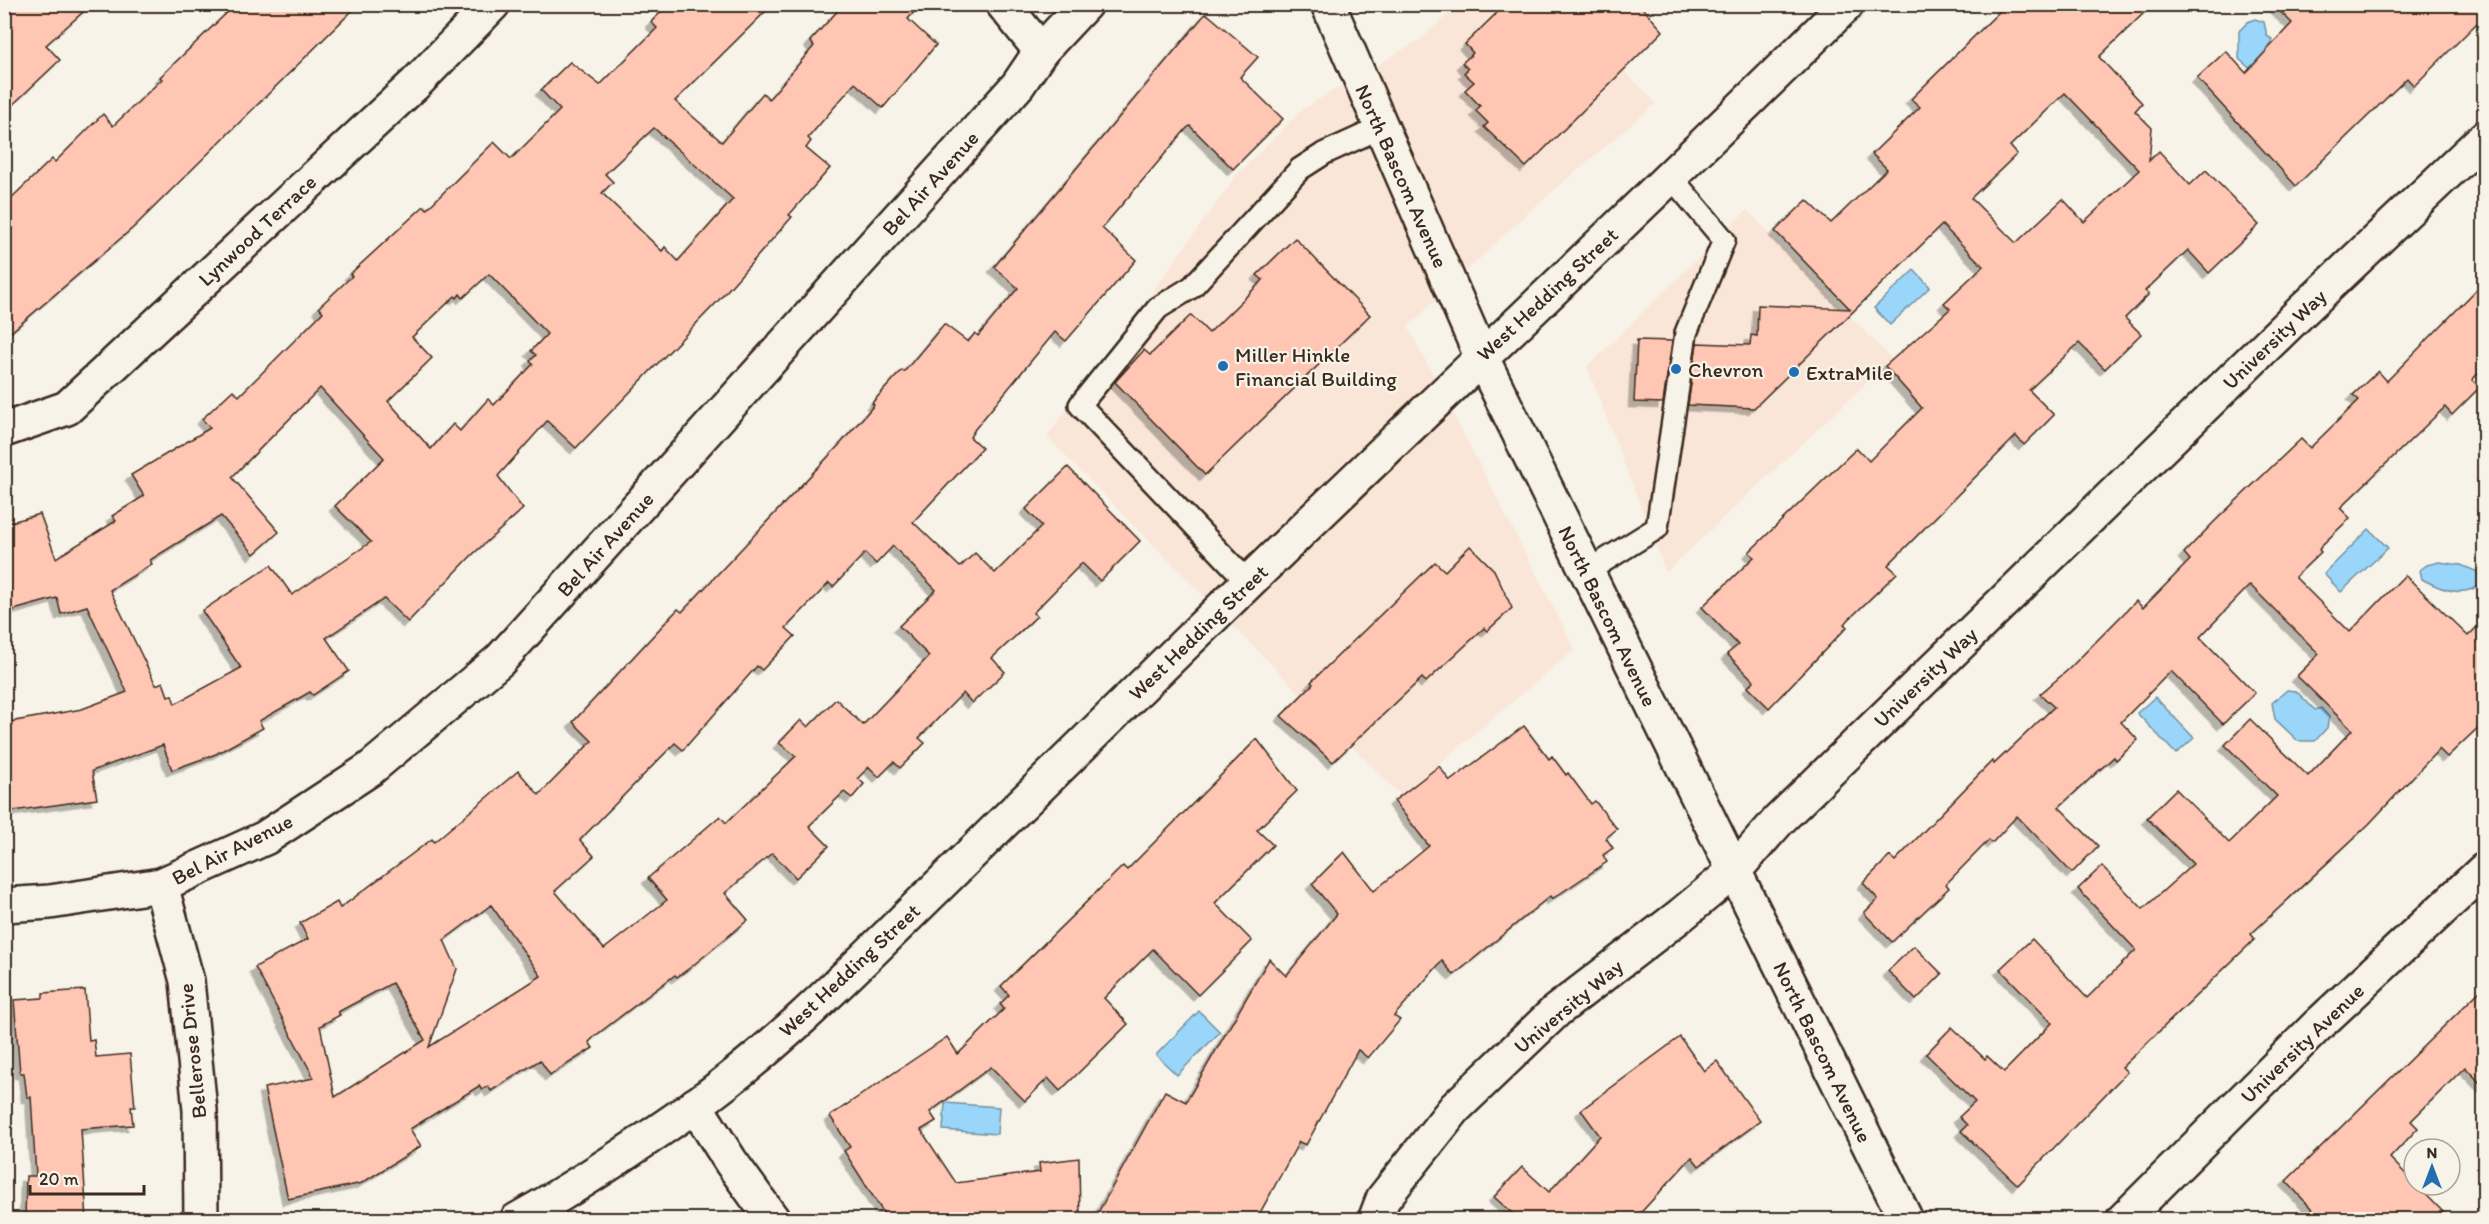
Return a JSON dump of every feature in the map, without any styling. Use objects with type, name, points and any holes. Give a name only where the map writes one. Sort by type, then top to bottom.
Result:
[{"type":"street","name":"Lynwood Terrace","points":[[4,430],[67,408],[415,84],[493,4]]},
{"type":"street","points":[[1003,4],[1041,51]]},
{"type":"street","name":"Bel Air Avenue","points":[[4,905],[50,902],[161,885],[265,838],[370,769],[500,660],[1018,85],[1041,51],[1085,4]]},
{"type":"street","name":"North Bascom Avenue","points":[[1328,4],[1481,356],[1906,1220]]},
{"type":"street","name":"West Hedding Street","points":[[517,1220],[561,1195],[696,1105],[780,1035],[861,962],[1481,356],[1672,178],[1846,4]]},
{"type":"street","name":"University Way","points":[[1375,1220],[1383,1199],[1455,1108],[1556,1011],[1681,915],[1734,871],[1779,820],[2293,319],[2484,138]]},
{"type":"street","name":"University Avenue","points":[[2123,1220],[2318,1025],[2484,870]]},
{"type":"street","name":"Bellerose Drive","points":[[161,885],[187,981],[200,1110],[201,1220]]},
{"type":"street","points":[[696,1105],[731,1162],[773,1220]]},
{"type":"lane","points":[[1248,582],[1080,405],[1158,308],[1192,287],[1300,169],[1325,153],[1380,128]]},
{"type":"lane","points":[[1586,572],[1657,528],[1686,333],[1724,240],[1672,178]]},
{"type":"shaded area","points":[[1458,5],[1559,5],[1656,103],[1524,216],[1408,327],[1575,649],[1401,796],[1047,437],[1237,175],[1303,109],[1421,39]]},
{"type":"shaded area","points":[[1747,210],[1892,359],[1666,572],[1587,367]]},
{"type":"water","points":[[2255,19],[2264,22],[2267,36],[2272,39],[2268,48],[2263,80],[2239,59],[2239,31]]},
{"type":"water","points":[[1914,270],[1930,287],[1890,325],[1874,308]]},
{"type":"water","points":[[2369,529],[2388,548],[2341,592],[2324,574]]},
{"type":"water","points":[[2439,562],[2461,565],[2478,572],[2482,582],[2468,591],[2461,592],[2445,589],[2422,579],[2420,570],[2427,565]]},
{"type":"water","points":[[2287,690],[2296,691],[2315,710],[2321,708],[2329,717],[2327,728],[2315,741],[2298,741],[2275,719],[2272,703]]},
{"type":"water","points":[[2155,697],[2194,738],[2176,754],[2137,713]]},
{"type":"water","points":[[1199,1011],[1220,1032],[1177,1075],[1156,1055]]},
{"type":"water","points":[[945,1103],[999,1107],[997,1134],[943,1130]]},
{"type":"building","points":[[4,4],[92,4],[46,45],[60,60],[4,113]]},
{"type":"building","points":[[236,4],[359,4],[134,227],[4,338],[4,205],[52,159],[55,162],[103,114],[113,126]]},
{"type":"building","points":[[669,4],[773,4],[675,101],[722,142],[763,93],[769,99],[814,46],[810,41],[844,4],[921,4],[908,19],[936,45],[883,108],[855,83],[808,138],[811,141],[806,148],[830,168],[789,215],[792,217],[718,301],[576,448],[547,421],[498,476],[523,509],[472,555],[408,622],[384,599],[326,638],[349,671],[313,695],[310,692],[259,721],[263,728],[216,754],[172,770],[163,745],[92,771],[97,799],[13,811],[4,763],[4,723],[82,709],[127,692],[87,606],[61,614],[57,598],[10,611],[4,592],[4,524],[40,514],[56,558],[116,521],[112,516],[144,496],[131,475],[210,428],[202,419],[233,390],[239,396],[323,312],[319,307],[352,276],[350,274],[424,206],[427,209],[494,142],[511,159],[560,110],[541,90],[570,62],[600,85],[657,28],[651,22]],"holes":[[[654,128],[733,199],[678,261],[665,247],[662,251],[602,193],[613,182],[605,174]],[[489,274],[547,334],[531,351],[536,355],[530,361],[533,364],[494,405],[488,399],[460,431],[453,424],[431,449],[388,401],[432,358],[412,337],[455,296],[457,298],[460,294],[463,298]],[[320,388],[384,458],[335,506],[371,542],[292,595],[271,565],[202,611],[241,668],[175,704],[172,695],[168,696],[163,682],[156,685],[110,590],[152,564],[150,560],[221,516],[254,554],[279,532],[232,477]]]},
{"type":"building","points":[[1506,4],[1639,4],[1663,31],[1526,167],[1484,127],[1488,123],[1476,111],[1480,106],[1465,90],[1474,82],[1464,73],[1468,69],[1462,63],[1473,53],[1465,44]]},
{"type":"building","points":[[2007,4],[2153,4],[2099,57],[2142,103],[2135,111],[2152,128],[2149,161],[2159,151],[2190,185],[2206,170],[2259,225],[2209,273],[2188,250],[2145,291],[2149,294],[2125,318],[2141,334],[2105,369],[2079,343],[2029,390],[2054,415],[2024,445],[2016,436],[1888,565],[1897,573],[1844,624],[1847,627],[1769,708],[1748,687],[1754,681],[1727,654],[1738,645],[1702,607],[1754,557],[1749,552],[1857,448],[1869,461],[1922,408],[1885,366],[1950,309],[1944,303],[1983,266],[1942,225],[1754,408],[1688,405],[1697,343],[1750,345],[1751,335],[1757,336],[1758,305],[1850,309],[1775,231],[1807,200],[1831,223],[1887,169],[1872,154],[1920,107],[1911,99]],"holes":[[[2065,93],[2139,170],[2084,222],[2063,199],[2016,243],[1971,198],[2017,154],[2010,146]]]},
{"type":"building","points":[[2272,4],[2484,4],[2484,16],[2414,86],[2407,78],[2296,186],[2197,78],[2226,51],[2246,73],[2292,23]]},
{"type":"building","points":[[1206,13],[1258,57],[1240,77],[1283,119],[1233,169],[1190,126],[1187,128],[1102,228],[1136,260],[1066,341],[1055,332],[975,429],[970,437],[982,448],[913,522],[960,567],[975,553],[995,573],[1042,526],[1026,509],[1068,467],[1140,541],[1100,581],[1082,563],[1033,613],[1037,616],[992,658],[1005,672],[972,703],[963,693],[919,738],[925,743],[900,768],[894,762],[879,777],[869,767],[858,778],[864,784],[852,798],[844,792],[809,826],[829,846],[796,878],[772,853],[725,893],[748,920],[691,967],[677,977],[675,975],[595,1036],[589,1042],[593,1048],[550,1075],[540,1060],[491,1091],[488,1086],[482,1090],[479,1086],[410,1129],[421,1146],[362,1183],[288,1199],[264,1088],[314,1078],[255,967],[308,939],[300,923],[337,902],[340,908],[432,839],[434,842],[518,771],[539,795],[592,741],[573,722],[678,609],[682,612],[842,442],[874,405],[872,403],[902,370],[904,372],[944,324],[968,342],[975,333],[978,336],[1018,288],[994,267]],"holes":[[[893,546],[936,590],[899,626],[929,656],[863,725],[836,699],[808,727],[801,720],[779,743],[796,756],[726,823],[720,816],[648,878],[667,900],[604,949],[555,891],[594,856],[580,840],[675,743],[683,750],[757,666],[762,670],[795,636],[786,628],[829,583],[833,587],[865,553],[876,564]],[[491,905],[541,976],[429,1047],[457,969],[444,940]],[[392,983],[425,1040],[335,1097],[320,1026],[340,1015],[338,1012]]]},
{"type":"building","name":"Miller Hinkle Financial Building","points":[[1295,238],[1370,315],[1205,475],[1115,382],[1144,350],[1150,355],[1191,315],[1209,333],[1263,280],[1257,275]]},
{"type":"building","points":[[2484,282],[2484,367],[2472,380],[2480,387],[2452,415],[2445,407],[2340,508],[2350,518],[2323,544],[2319,550],[2321,552],[2295,577],[2350,632],[2405,575],[2468,636],[2484,620],[2484,722],[2447,757],[2439,749],[2369,824],[2251,934],[2255,939],[2122,1067],[2127,1072],[2018,1185],[1961,1131],[1967,1125],[1959,1117],[1975,1102],[1926,1054],[1952,1027],[1985,1059],[1987,1056],[2004,1072],[2052,1023],[2000,969],[2032,939],[2087,998],[2136,950],[2078,889],[2102,866],[2143,909],[2193,864],[2147,818],[2176,789],[2229,843],[2277,796],[2225,745],[2250,719],[2308,776],[2352,730],[2297,676],[2319,654],[2250,585],[2200,637],[2255,693],[2223,724],[2171,671],[2121,722],[2138,740],[2116,760],[2114,757],[2059,807],[2098,846],[2072,873],[2017,816],[1992,843],[1989,840],[1946,884],[1949,888],[1892,942],[1864,913],[1878,899],[1863,883],[1890,856],[1895,861],[1992,761],[1994,764],[2054,707],[2040,694],[2069,669],[2136,601],[2143,608],[2190,560],[2184,553],[2215,521],[2301,439],[2310,448],[2359,400],[2353,395],[2378,371],[2387,381]]},
{"type":"building","points":[[1637,340],[1672,341],[1663,403],[1634,402]]},
{"type":"building","points":[[1470,546],[1494,570],[1512,608],[1487,631],[1484,628],[1426,682],[1422,678],[1333,762],[1281,716],[1313,684],[1311,682],[1435,562],[1445,571]]},
{"type":"building","points":[[1524,726],[1549,759],[1552,756],[1591,804],[1595,801],[1617,829],[1606,838],[1613,848],[1603,855],[1607,862],[1552,899],[1550,896],[1454,975],[1442,961],[1394,1016],[1400,1020],[1368,1058],[1358,1050],[1306,1145],[1299,1142],[1256,1220],[1094,1220],[1165,1091],[1186,1102],[1269,959],[1286,976],[1337,914],[1312,884],[1344,852],[1374,891],[1429,846],[1394,801],[1439,766],[1450,781]]},
{"type":"building","points":[[1257,739],[1297,791],[1257,830],[1273,845],[1215,903],[1252,941],[1198,995],[1153,949],[1104,998],[1128,1024],[1060,1091],[1048,1078],[1025,1101],[991,1067],[930,1112],[936,1121],[921,1130],[956,1183],[1040,1172],[1039,1163],[1079,1158],[1080,1220],[888,1220],[844,1151],[850,1147],[830,1116],[947,1037],[958,1054],[1004,1009],[1000,1004],[1009,995],[1001,986],[1123,866],[1127,870]]},
{"type":"building","points":[[1914,946],[1942,974],[1916,1000],[1888,971]]},
{"type":"building","points":[[2484,987],[2484,1087],[2465,1067],[2411,1121],[2418,1128],[2410,1137],[2402,1137],[2402,1145],[2390,1158],[2402,1170],[2402,1197],[2428,1197],[2451,1220],[2322,1220],[2286,1181]]},
{"type":"building","points":[[85,990],[89,1041],[94,1040],[96,1057],[130,1054],[135,1107],[131,1107],[133,1125],[81,1129],[87,1220],[25,1220],[26,1176],[36,1176],[31,1097],[27,1097],[24,1073],[20,1073],[14,1000],[43,998],[43,993]]},
{"type":"building","points":[[1680,1037],[1704,1071],[1717,1061],[1760,1121],[1699,1166],[1692,1157],[1634,1220],[1520,1220],[1494,1197],[1522,1167],[1549,1192],[1600,1136],[1581,1110]]},
{"type":"place","name":"Miller Hinkle Financial Building","points":[[1223,366]]},
{"type":"place","name":"Chevron","points":[[1676,369]]},
{"type":"place","name":"ExtraMile","points":[[1794,372]]}]
